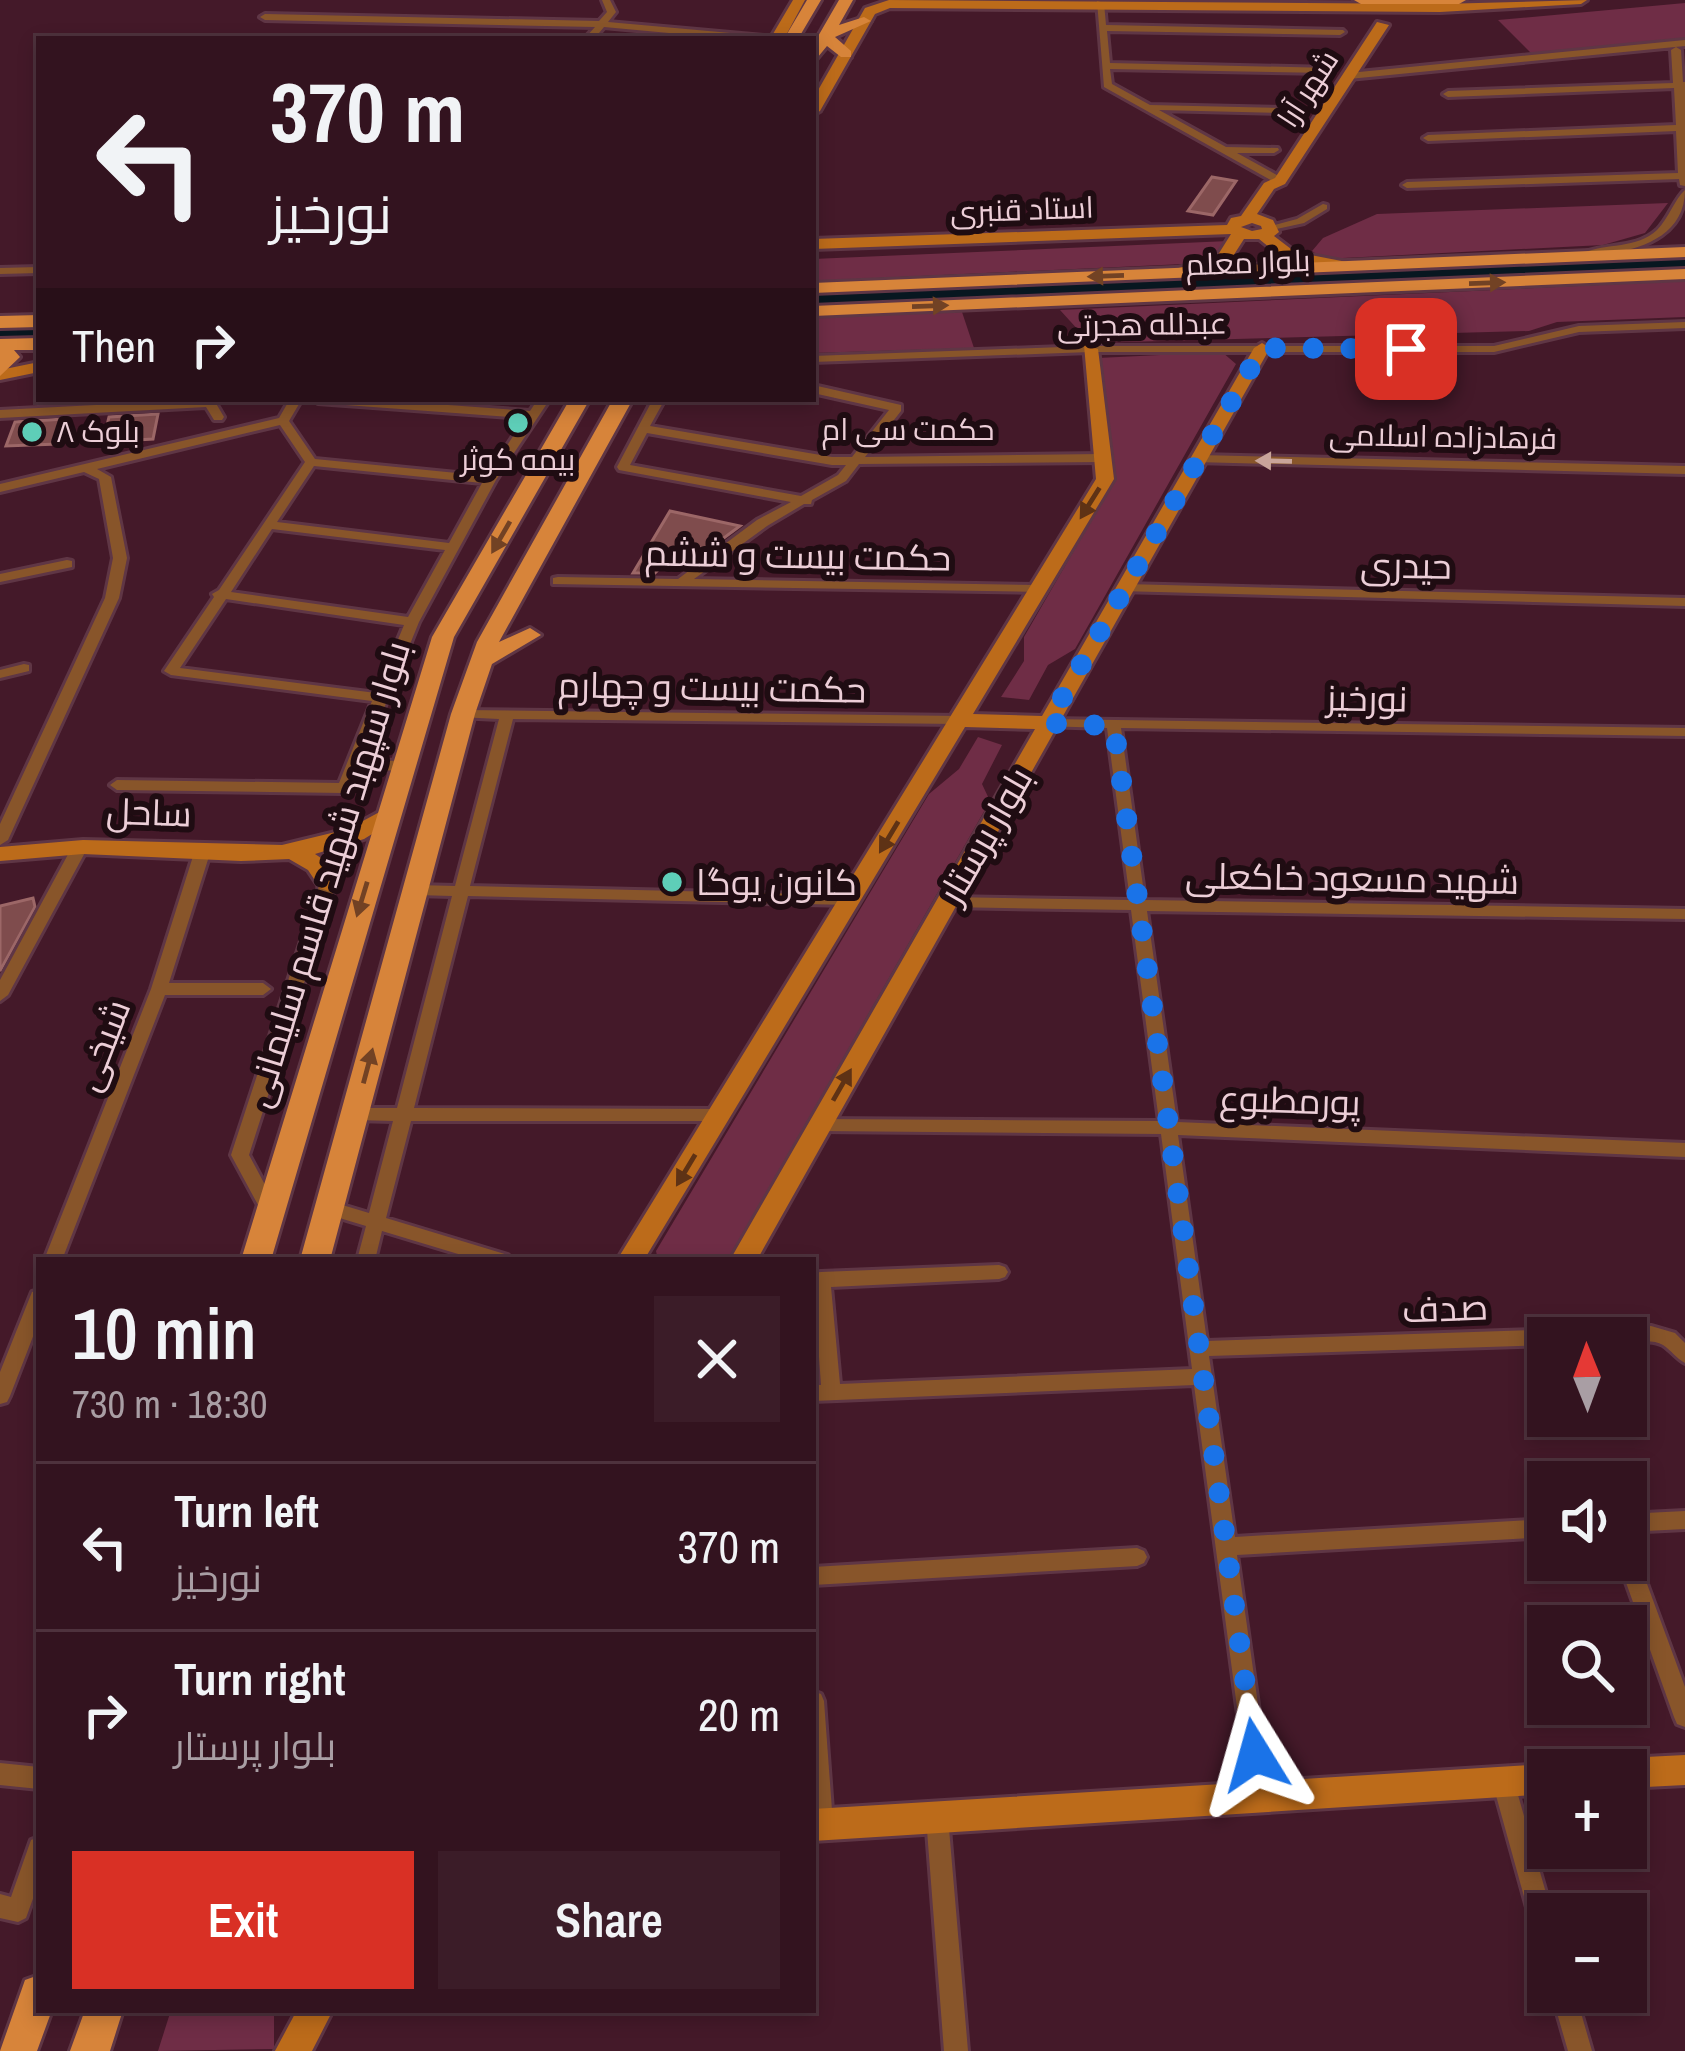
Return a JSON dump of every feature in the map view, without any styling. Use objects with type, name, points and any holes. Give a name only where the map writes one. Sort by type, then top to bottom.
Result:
[{"type":"main road","points":[[785,36],[814,0]]},
{"type":"main road","points":[[816,53],[846,0]]},
{"type":"main road","points":[[1356,4],[1459,0]]},
{"type":"main road","points":[[825,37],[864,21]]},
{"type":"main road","points":[[825,37],[846,54]]},
{"type":"main road","name":"بلوار معلم","points":[[816,288],[1685,252]]},
{"type":"main road","name":"بلوار معلم","points":[[816,311],[1685,274]]},
{"type":"main road","points":[[0,322],[36,321]]},
{"type":"main road","points":[[0,347],[36,344]]},
{"type":"main road","points":[[0,347],[11,357],[0,372]]},
{"type":"main road","name":"بلوار سپهبد شهید قاسم سلیمانی","points":[[257,1257],[443,637],[578,402]]},
{"type":"main road","points":[[315,1257],[482,660],[621,402]]},
{"type":"main road","points":[[482,660],[530,634]]},
{"type":"main road","points":[[17,2051],[36,2002]]},
{"type":"main road","points":[[90,2051],[103,2013]]},
{"type":"street","points":[[592,36],[613,8],[606,0]]},
{"type":"street","points":[[785,36],[799,0]]},
{"type":"street","points":[[890,0],[1440,8],[1580,0]]},
{"type":"street","points":[[816,107],[876,7],[918,0]]},
{"type":"street","points":[[1100,3],[1107,85],[1280,181]]},
{"type":"street","points":[[1356,4],[1382,26],[1440,8]]},
{"type":"street","points":[[265,16],[602,24],[732,36]]},
{"type":"street","name":"شهر آرا","points":[[1181,272],[1222,261],[1240,227],[1269,186],[1280,181],[1382,26]]},
{"type":"street","points":[[1102,28],[1340,32]]},
{"type":"street","points":[[1349,76],[1651,46],[1683,47],[1684,178],[1673,223],[1655,239],[1569,256]]},
{"type":"street","points":[[1106,66],[1328,70]]},
{"type":"street","points":[[1448,94],[1681,85]]},
{"type":"street","points":[[1147,107],[1283,110]]},
{"type":"street","points":[[1428,138],[1682,128]]},
{"type":"street","points":[[1225,151],[1274,150]]},
{"type":"street","points":[[1407,185],[1684,178]]},
{"type":"street","name":"شهر آرا","points":[[1268,228],[1287,189],[1280,181]]},
{"type":"street","points":[[1240,227],[1268,228],[1300,221],[1323,207]]},
{"type":"street","name":"استاد قنبری","points":[[816,244],[1240,227]]},
{"type":"street","points":[[1268,228],[1290,256],[1346,266]]},
{"type":"street","points":[[0,272],[36,270]]},
{"type":"street","name":"عبدلله هجرتی","points":[[816,359],[1090,349],[1494,349],[1579,329],[1684,329]]},
{"type":"street","name":"بلوار پرستار","points":[[745,1257],[1262,348]]},
{"type":"street","points":[[639,1253],[1105,479],[1090,349]]},
{"type":"street","points":[[0,372],[36,367]]},
{"type":"street","points":[[681,583],[762,523],[842,478],[897,408],[816,390]]},
{"type":"street","points":[[0,488],[283,421],[294,402]]},
{"type":"street","points":[[356,402],[533,416]]},
{"type":"street","points":[[117,785],[344,788],[412,622],[490,480],[542,402]]},
{"type":"street","points":[[658,402],[623,467],[808,501]]},
{"type":"street","points":[[0,414],[211,403],[218,417]]},
{"type":"street","points":[[283,421],[311,462],[490,480]]},
{"type":"street","name":"حکمت سی ام","points":[[644,429],[822,460],[1102,458]]},
{"type":"street","name":"فرهادزاده اسلامی","points":[[1199,459],[1685,470]]},
{"type":"street","points":[[311,462],[171,671],[380,698]]},
{"type":"street","points":[[0,840],[112,598],[119,558],[105,476],[88,470]]},
{"type":"street","points":[[270,525],[452,547]]},
{"type":"street","points":[[0,578],[67,564]]},
{"type":"street","name":"حکمت بیست و ششم","points":[[558,581],[1037,589]]},
{"type":"street","name":"حیدری","points":[[1125,588],[1685,602]]},
{"type":"street","points":[[219,594],[412,622]]},
{"type":"street","points":[[0,674],[24,668]]},
{"type":"street","name":"حکمت بیست و چهارم","points":[[464,714],[959,720]]},
{"type":"street","points":[[367,1257],[507,715]]},
{"type":"street","points":[[959,720],[1048,723]]},
{"type":"street","name":"نورخیز","points":[[1048,723],[1685,731]]},
{"type":"street","points":[[1114,726],[1260,1797]]},
{"type":"street","points":[[356,764],[401,766]]},
{"type":"street","name":"ساحل","points":[[0,854],[80,847],[296,853],[354,837],[387,814]]},
{"type":"street","points":[[0,995],[80,847]]},
{"type":"street","name":"شیخی","points":[[54,1257],[159,989],[203,850]]},
{"type":"street","points":[[270,1211],[240,1155],[328,883],[316,865],[296,853]]},
{"type":"street","points":[[416,890],[850,900]]},
{"type":"street","name":"شهید مسعود خاکعلی","points":[[947,902],[1685,914]]},
{"type":"street","points":[[159,989],[263,989]]},
{"type":"street","points":[[355,1114],[719,1114]]},
{"type":"street","name":"پورمطبوع","points":[[820,1125],[1169,1128],[1681,1150]]},
{"type":"street","points":[[1681,1150],[1685,1172]]},
{"type":"street","points":[[328,1208],[492,1257]]},
{"type":"street","points":[[999,1272],[817,1279],[822,1392],[1203,1377]]},
{"type":"street","points":[[0,1396],[36,1305]]},
{"type":"street","name":"صدف","points":[[1199,1348],[1652,1334],[1668,1338],[1685,1354]]},
{"type":"street","points":[[1647,1522],[1685,1520]]},
{"type":"street","points":[[1226,1547],[1527,1529]]},
{"type":"street","points":[[816,1576],[1137,1557]]},
{"type":"street","points":[[1636,1581],[1685,1717]]},
{"type":"street","points":[[1647,1773],[1685,1770]]},
{"type":"street","points":[[0,1774],[36,1778]]},
{"type":"street","points":[[816,1794],[817,1825],[1527,1779]]},
{"type":"street","points":[[1503,1781],[1535,1893]]},
{"type":"street","points":[[937,1817],[956,2051]]},
{"type":"street","points":[[9,1908],[36,1854]]},
{"type":"street","points":[[293,2051],[314,2013]]},
{"type":"street","points":[[1569,2013],[1580,2051]]},
{"type":"shaded area","points":[[1685,3],[1685,41],[1533,55],[1498,20]]},
{"type":"shaded area","points":[[1668,203],[1645,233],[1603,245],[1323,259],[1312,251],[1323,238],[1377,214]]},
{"type":"shaded area","points":[[1229,241],[1237,245],[1205,263],[816,281],[816,259]]},
{"type":"shaded area","points":[[1685,281],[1685,317],[1557,322],[1529,331],[1090,343],[1060,310]]},
{"type":"shaded area","points":[[962,312],[974,348],[816,353],[816,318]]},
{"type":"shaded area","points":[[1222,352],[1236,364],[1075,649],[1048,665],[1029,700],[1001,697],[1024,661],[1024,637],[1114,481],[1098,358]]},
{"type":"shaded area","points":[[978,737],[1002,745],[982,784],[990,801],[730,1257],[657,1257],[656,1251],[929,794],[959,769]]},
{"type":"shaded area","points":[[170,2013],[274,2013],[274,2049],[158,2051]]},
{"type":"building","points":[[1212,177],[1236,181],[1213,215],[1188,211]]},
{"type":"building","points":[[158,414],[153,439],[103,442],[109,417]]},
{"type":"building","name":"بلوک ۸","points":[[66,419],[58,444],[6,446],[15,422]]},
{"type":"building","points":[[670,511],[740,526],[709,549],[682,545],[655,573],[633,573]]},
{"type":"building","points":[[33,898],[35,907],[0,971],[0,906]]},
{"type":"waterway","points":[[816,299],[1685,263]]},
{"type":"waterway","points":[[0,333],[36,332]]},
{"type":"place","name":"بیمه کوثر","points":[[518,423]]},
{"type":"place","name":"بلوک ۸","points":[[32,432]]},
{"type":"place","name":"کانون یوگا","points":[[672,882]]},
{"type":"route","points":[[1255,1755],[1114,726],[1048,723],[1262,348],[1406,349]]}]
